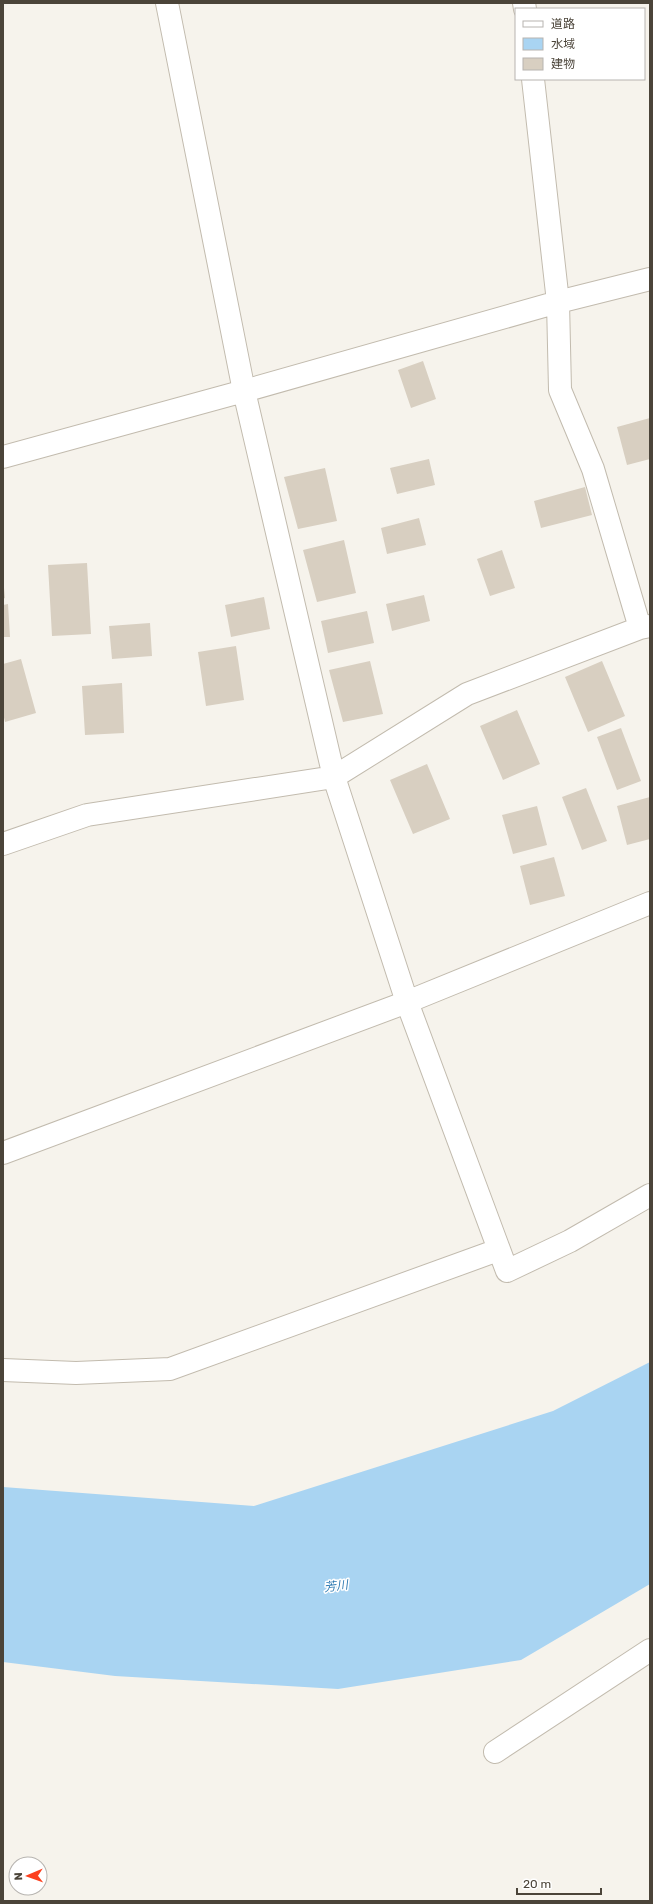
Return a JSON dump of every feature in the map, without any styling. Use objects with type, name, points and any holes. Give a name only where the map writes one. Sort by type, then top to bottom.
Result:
[{"type":"street","points":[[167,3],[244,391],[334,778],[407,1002],[507,1271],[570,1241],[650,1195]]},
{"type":"street","points":[[3,844],[86,815],[334,778],[467,694],[645,627],[593,469],[560,390],[558,302],[533,80]]},
{"type":"street","points":[[3,457],[244,391],[558,302],[650,279]]},
{"type":"street","points":[[3,1153],[407,1002],[650,903]]},
{"type":"street","points":[[3,1370],[76,1373],[170,1369],[498,1250]]},
{"type":"street","points":[[495,1752],[650,1650]]},
{"type":"water","name":"芳川","points":[[650,1362],[650,1584],[521,1660],[338,1689],[115,1676],[3,1662],[3,1487],[254,1506],[553,1411]]},
{"type":"building","points":[[423,361],[436,399],[411,408],[398,370]]},
{"type":"building","points":[[650,418],[650,459],[627,465],[617,427]]},
{"type":"building","points":[[429,459],[435,485],[397,494],[390,468]]},
{"type":"building","points":[[325,468],[337,521],[298,529],[284,477]]},
{"type":"building","points":[[585,487],[592,515],[541,528],[534,501]]},
{"type":"building","points":[[419,518],[426,545],[387,554],[381,528]]},
{"type":"building","points":[[344,540],[356,593],[317,602],[303,550]]},
{"type":"building","points":[[502,550],[515,588],[490,596],[477,559]]},
{"type":"building","points":[[87,563],[91,634],[52,636],[48,565]]},
{"type":"building","points":[[3,588],[5,598],[3,599]]},
{"type":"building","points":[[424,595],[430,621],[392,631],[386,604]]},
{"type":"building","points":[[264,597],[270,629],[231,637],[225,605]]},
{"type":"building","points":[[8,604],[10,637],[3,637],[3,605]]},
{"type":"building","points":[[367,611],[374,643],[328,653],[321,621]]},
{"type":"building","points":[[150,623],[152,656],[112,659],[109,626]]},
{"type":"building","points":[[236,646],[244,700],[206,706],[198,652]]},
{"type":"building","points":[[21,659],[36,713],[5,722],[3,713],[3,664]]},
{"type":"building","points":[[370,661],[383,714],[343,722],[329,670]]},
{"type":"building","points":[[602,661],[625,716],[588,732],[565,677]]},
{"type":"building","points":[[122,683],[124,733],[85,735],[82,686]]},
{"type":"building","points":[[517,710],[540,764],[503,780],[480,726]]},
{"type":"building","points":[[621,728],[641,781],[617,790],[597,737]]},
{"type":"building","points":[[427,764],[450,819],[413,834],[390,780]]},
{"type":"building","points":[[586,788],[607,841],[582,850],[562,797]]},
{"type":"building","points":[[650,797],[650,839],[627,845],[617,806]]},
{"type":"building","points":[[537,806],[547,845],[513,854],[502,815]]},
{"type":"building","points":[[554,857],[565,896],[530,905],[520,866]]}]
